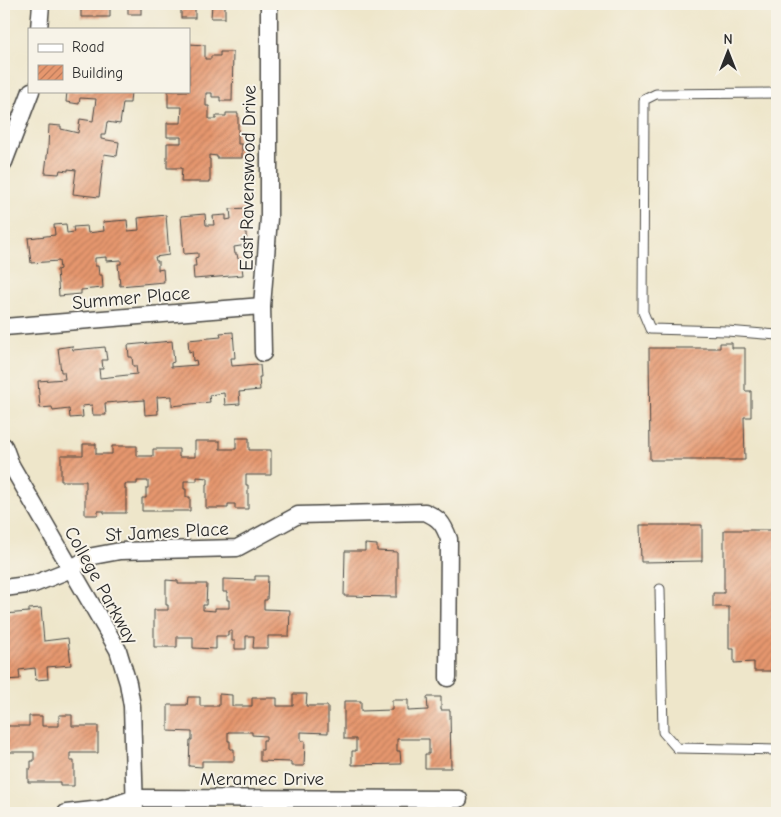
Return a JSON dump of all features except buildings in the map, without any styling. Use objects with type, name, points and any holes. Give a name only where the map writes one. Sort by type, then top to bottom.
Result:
[{"type":"street","points":[[39,28],[41,4]]},
{"type":"street","name":"East Ravenswood Drive","points":[[263,353],[262,306],[269,218],[269,4]]},
{"type":"street","points":[[4,162],[30,92]]},
{"type":"street","name":"Summer Place","points":[[4,327],[262,306]]},
{"type":"street","name":"College Parkway","points":[[4,446],[11,465],[118,650],[128,683],[132,706],[135,806]]},
{"type":"street","name":"St James Place","points":[[4,588],[34,584],[64,572],[93,556],[120,551],[237,548],[298,515],[425,512],[444,524],[449,539],[448,678]]},
{"type":"street","name":"Meramec Drive","points":[[66,813],[135,806],[459,799]]},
{"type":"lane","points":[[777,93],[656,94],[644,100],[643,302],[643,312],[650,329],[727,331],[777,335]]},
{"type":"lane","points":[[660,589],[663,732],[677,748],[777,750]]}]
